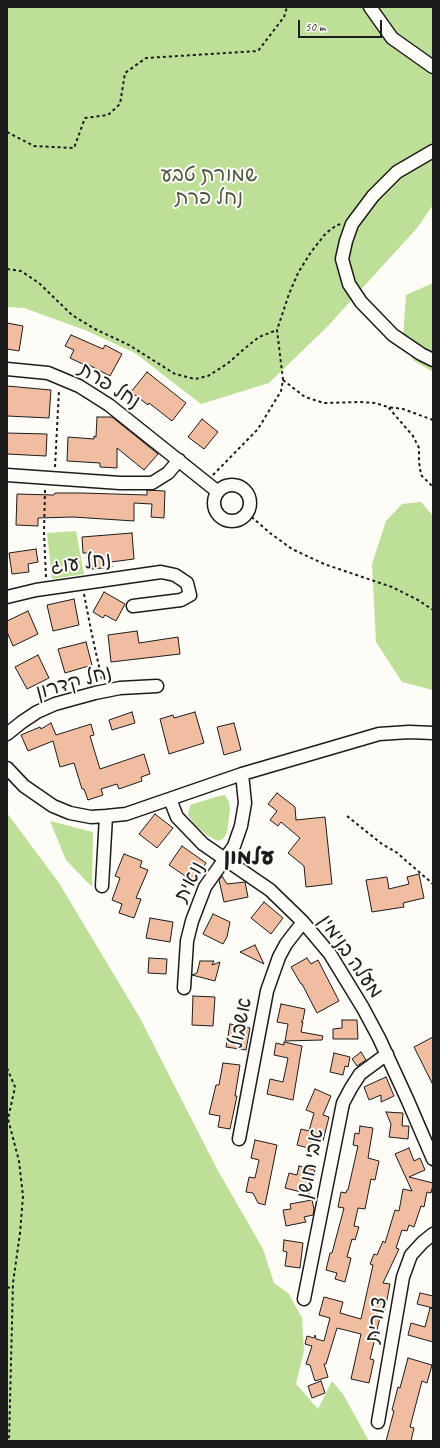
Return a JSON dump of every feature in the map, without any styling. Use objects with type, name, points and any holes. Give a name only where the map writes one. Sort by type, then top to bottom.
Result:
[{"type":"street","points":[[370,7],[392,38],[433,67]]},
{"type":"street","points":[[433,151],[397,172],[373,196],[354,222],[346,241],[342,259],[349,284],[361,302],[393,335],[421,354],[433,360]]},
{"type":"street","name":"נחל פרת","points":[[7,369],[48,373],[79,386],[109,405],[218,492]]},
{"type":"street","points":[[7,475],[120,483],[152,483],[168,474],[179,460]]},
{"type":"street","points":[[228,485],[240,487],[248,496],[249,508],[247,513],[238,520],[232,521],[221,517],[214,502],[218,492],[228,485]]},
{"type":"street","name":"נחל עוג","points":[[7,597],[47,588],[161,572],[175,575],[187,583],[190,595],[181,600],[133,606]]},
{"type":"street","name":"נחל קדרון","points":[[7,734],[37,712],[55,704],[120,688],[157,686]]},
{"type":"street","points":[[7,768],[24,786],[52,806],[91,817],[106,816],[126,814],[242,774],[380,734],[409,732],[433,733]]},
{"type":"street","name":"נואית","points":[[184,988],[187,941],[192,921],[205,887],[234,846],[241,826],[245,803],[242,774]]},
{"type":"street","name":"מעלה בנימין","points":[[170,799],[177,817],[203,844],[270,890],[303,922],[330,954],[367,1014],[433,1159]]},
{"type":"street","points":[[102,886],[106,816]]},
{"type":"street","name":"אשבול","points":[[238,1139],[267,991],[279,956],[286,944],[303,922]]},
{"type":"street","name":"אבי חושן","points":[[304,1299],[343,1103],[360,1074],[386,1054]]},
{"type":"street","name":"צורית","points":[[378,1422],[404,1278],[411,1256],[423,1242],[433,1234]]},
{"type":"path","points":[[7,132],[34,146],[74,148],[85,118],[108,115],[120,104],[125,73],[146,58],[258,51],[284,17],[287,7]]},
{"type":"path","points":[[206,482],[258,429],[281,391],[283,380],[277,330],[298,273],[311,252],[326,233],[337,225],[354,222]]},
{"type":"path","points":[[7,269],[21,271],[39,283],[72,316],[128,345],[176,374],[194,380],[208,376],[227,364],[244,348],[259,337],[277,330]]},
{"type":"path","points":[[47,588],[44,532],[59,378]]},
{"type":"path","points":[[283,380],[304,397],[324,403],[375,403],[402,409],[433,420]]},
{"type":"path","points":[[388,407],[413,436],[419,448],[421,475],[433,486]]},
{"type":"path","points":[[247,513],[270,534],[292,548],[324,564],[392,588],[418,600],[433,610]]},
{"type":"path","points":[[82,583],[105,691]]},
{"type":"path","points":[[347,816],[382,844],[396,852],[433,884]]},
{"type":"path","points":[[7,1068],[15,1087],[8,1119],[19,1161],[23,1196],[13,1289],[9,1441]]},
{"type":"path","points":[[7,1287],[13,1289]]},
{"type":"green space","name":"שמורת טבע נחל פרת","points":[[7,7],[433,7],[433,205],[417,228],[327,327],[269,383],[201,404],[135,353],[85,330],[24,308],[7,307]]},
{"type":"green space","points":[[433,283],[433,372],[413,360],[403,338],[406,295]]},
{"type":"green space","points":[[421,502],[433,516],[433,690],[402,682],[376,642],[372,564],[386,521],[402,504]]},
{"type":"green space","points":[[76,531],[84,574],[52,579],[47,533]]},
{"type":"green space","points":[[225,795],[229,802],[230,809],[227,833],[223,839],[218,841],[208,836],[194,824],[188,815],[190,805]]},
{"type":"green space","points":[[7,813],[59,883],[140,1018],[217,1169],[263,1249],[274,1283],[289,1294],[302,1318],[304,1351],[296,1384],[318,1409],[332,1381],[343,1394],[369,1441],[7,1441]]},
{"type":"green space","points":[[50,821],[93,832],[92,887],[66,860]]},
{"type":"building","points":[[7,323],[23,326],[19,351],[7,349]]},
{"type":"building","points":[[71,335],[103,349],[105,345],[122,354],[110,376],[87,364],[87,366],[70,358],[74,350],[65,346]]},
{"type":"building","points":[[147,372],[186,403],[172,421],[149,403],[148,405],[131,392]]},
{"type":"building","points":[[7,386],[51,390],[49,418],[7,416]]},
{"type":"building","points":[[97,417],[112,417],[158,454],[144,470],[117,448],[117,468],[100,467],[100,463],[67,461],[68,437],[94,439],[94,436],[96,437]]},
{"type":"building","points":[[202,419],[218,432],[204,449],[188,437]]},
{"type":"building","points":[[7,433],[47,434],[46,456],[7,454]]},
{"type":"building","points":[[147,490],[165,491],[164,518],[151,517],[152,504],[134,503],[134,521],[73,517],[38,518],[38,526],[16,525],[17,494],[54,495],[55,493],[82,493],[147,495]]},
{"type":"building","points":[[132,533],[134,559],[111,562],[112,567],[92,569],[90,553],[83,553],[82,537]]},
{"type":"building","points":[[36,549],[38,562],[28,564],[29,572],[12,574],[9,553]]},
{"type":"building","points":[[104,592],[125,604],[116,621],[105,615],[103,618],[93,612]]},
{"type":"building","points":[[74,599],[79,625],[53,631],[47,605]]},
{"type":"building","points":[[28,611],[38,634],[13,646],[7,632],[7,621]]},
{"type":"building","points":[[137,631],[139,643],[178,637],[180,654],[111,662],[108,635]]},
{"type":"building","points":[[86,642],[92,665],[65,673],[58,649]]},
{"type":"building","points":[[38,655],[49,678],[27,689],[15,667]]},
{"type":"building","points":[[132,712],[135,723],[112,730],[109,720]]},
{"type":"building","points":[[195,712],[204,743],[169,754],[160,719],[173,715],[174,718]]},
{"type":"building","points":[[51,723],[56,735],[91,724],[94,735],[90,736],[100,769],[144,754],[150,774],[141,777],[142,781],[119,789],[117,784],[101,789],[103,795],[88,800],[84,789],[82,789],[74,763],[60,767],[53,741],[28,751],[21,735],[40,727],[41,729]]},
{"type":"building","points":[[234,723],[241,750],[224,755],[217,727]]},
{"type":"building","points":[[277,793],[295,807],[296,820],[325,817],[332,884],[306,887],[304,866],[288,853],[300,838],[281,822],[278,826],[270,820],[277,811],[268,804]]},
{"type":"building","points":[[155,814],[173,828],[157,848],[139,834]]},
{"type":"building","points":[[182,846],[206,863],[194,882],[169,865]]},
{"type":"building","points":[[124,854],[142,861],[140,867],[148,870],[136,898],[141,899],[134,918],[119,913],[122,904],[112,900],[120,878],[115,876]]},
{"type":"building","points":[[419,874],[424,898],[403,903],[404,907],[372,912],[366,880],[387,877],[389,889],[409,884],[407,877]]},
{"type":"building","points":[[222,876],[227,884],[245,882],[248,897],[224,902],[219,880]]},
{"type":"building","points":[[264,902],[283,918],[271,934],[251,918]]},
{"type":"building","points":[[213,914],[230,922],[227,937],[223,944],[203,934]]},
{"type":"building","points":[[150,918],[173,922],[170,942],[146,938]]},
{"type":"building","points":[[255,945],[264,964],[240,952]]},
{"type":"building","points":[[149,958],[167,959],[166,974],[148,973]]},
{"type":"building","points":[[307,958],[311,964],[318,960],[339,1001],[317,1013],[302,984],[291,967]]},
{"type":"building","points":[[200,961],[214,961],[212,965],[220,962],[215,981],[192,975],[197,973]]},
{"type":"building","points":[[193,996],[215,997],[213,1026],[192,1025]]},
{"type":"building","points":[[281,1004],[305,1009],[303,1020],[301,1022],[303,1022],[301,1032],[323,1036],[322,1040],[285,1041],[288,1024],[277,1022]]},
{"type":"building","points":[[342,1020],[357,1020],[358,1039],[333,1039],[333,1029],[342,1028]]},
{"type":"building","points":[[230,1024],[250,1028],[246,1050],[226,1047]]},
{"type":"building","points":[[433,1037],[433,1085],[414,1047]]},
{"type":"building","points":[[284,1042],[302,1046],[293,1100],[267,1094],[270,1079],[283,1082],[288,1058],[274,1055],[276,1043],[284,1045]]},
{"type":"building","points":[[361,1052],[366,1060],[357,1066],[352,1059]]},
{"type":"building","points":[[334,1053],[350,1057],[348,1067],[345,1066],[343,1075],[330,1072]]},
{"type":"building","points":[[223,1063],[240,1065],[235,1096],[237,1096],[230,1129],[218,1127],[220,1116],[209,1114],[216,1085],[219,1085]]},
{"type":"building","points":[[386,1077],[394,1096],[381,1102],[381,1095],[369,1100],[364,1087]]},
{"type":"building","points":[[315,1089],[331,1096],[323,1115],[329,1117],[323,1141],[317,1139],[316,1144],[310,1143],[308,1148],[297,1145],[301,1129],[309,1131],[314,1113],[306,1110]]},
{"type":"building","points":[[386,1112],[403,1113],[402,1126],[409,1126],[408,1139],[389,1137],[391,1124]]},
{"type":"building","points":[[360,1126],[373,1128],[368,1158],[379,1161],[375,1180],[371,1179],[365,1209],[358,1208],[354,1226],[359,1227],[355,1240],[352,1239],[347,1257],[351,1258],[345,1282],[335,1279],[337,1273],[326,1270],[344,1208],[338,1207],[341,1192],[346,1193],[348,1190],[358,1146],[353,1145],[355,1133],[359,1134]]},
{"type":"building","points":[[255,1140],[277,1145],[265,1205],[258,1203],[253,1193],[246,1192],[249,1177],[255,1178],[259,1160],[251,1158]]},
{"type":"building","points":[[409,1148],[414,1161],[420,1158],[425,1170],[409,1177],[433,1183],[433,1185],[431,1193],[427,1192],[424,1207],[421,1206],[414,1227],[409,1225],[407,1231],[402,1230],[396,1248],[399,1249],[383,1283],[390,1284],[385,1310],[382,1309],[370,1359],[374,1360],[369,1383],[351,1379],[361,1334],[337,1328],[326,1364],[324,1364],[328,1377],[315,1381],[310,1365],[306,1364],[312,1346],[305,1344],[307,1336],[314,1338],[315,1335],[316,1339],[324,1341],[330,1318],[319,1315],[324,1297],[343,1302],[340,1313],[361,1319],[373,1265],[370,1264],[374,1254],[377,1255],[383,1241],[385,1243],[395,1210],[399,1211],[403,1189],[412,1191],[395,1154]]},
{"type":"building","points":[[299,1166],[315,1170],[309,1194],[285,1188],[289,1173],[297,1175]]},
{"type":"building","points":[[312,1200],[314,1209],[313,1215],[304,1217],[306,1222],[286,1226],[283,1210],[291,1209],[290,1204]]},
{"type":"building","points":[[284,1240],[303,1243],[300,1268],[285,1266],[287,1252],[283,1251]]},
{"type":"building","points":[[420,1293],[433,1296],[433,1308],[417,1304]]},
{"type":"building","points":[[430,1308],[433,1309],[433,1342],[408,1335],[411,1323],[425,1327]]},
{"type":"building","points":[[408,1358],[432,1365],[427,1383],[422,1381],[410,1427],[414,1428],[411,1441],[386,1441],[394,1411],[392,1410],[398,1387],[400,1388]]},
{"type":"building","points":[[321,1381],[325,1393],[312,1398],[308,1386]]},
{"type":"district","name":"עלמון","points":[[249,858]]}]
